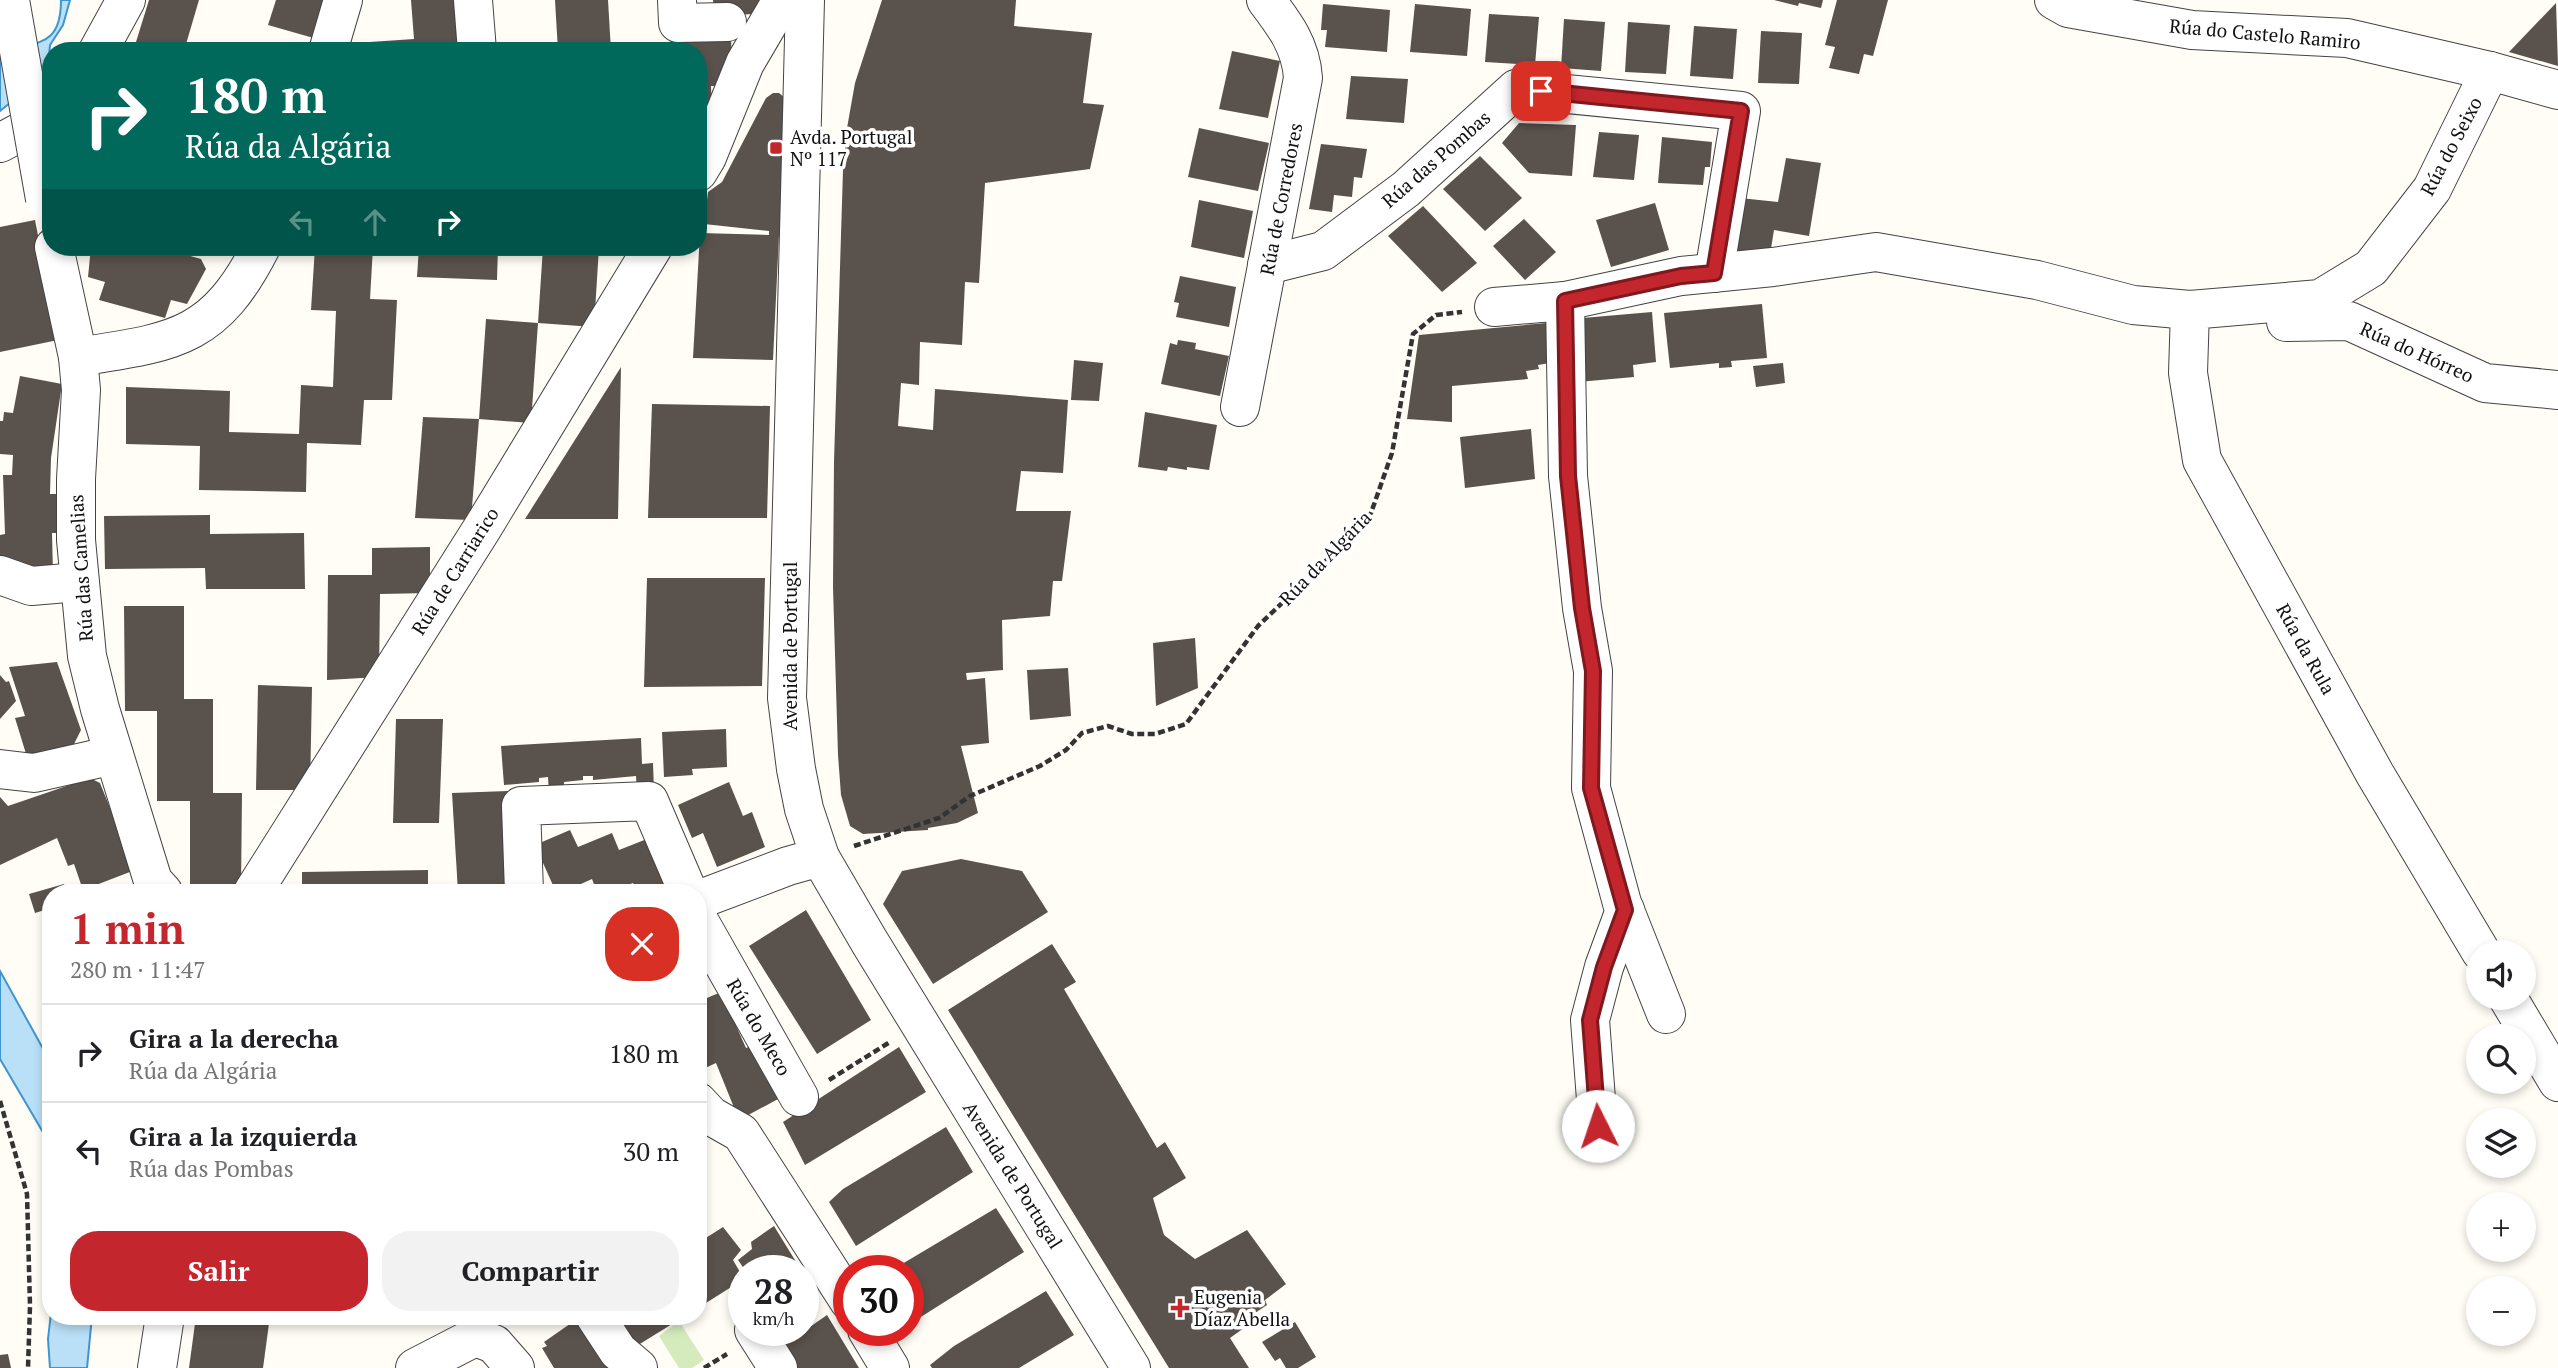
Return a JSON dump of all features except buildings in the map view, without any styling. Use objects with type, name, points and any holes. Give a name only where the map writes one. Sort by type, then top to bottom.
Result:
[{"type":"street","points":[[10,0],[42,180]]},
{"type":"street","points":[[103,42],[126,0]]},
{"type":"street","points":[[331,42],[343,0]]},
{"type":"street","points":[[473,0],[476,42]]},
{"type":"street","points":[[677,0],[678,23],[727,22]]},
{"type":"street","name":"Rúa de Corredores","points":[[1240,407],[1303,78],[1297,44],[1266,0]]},
{"type":"street","name":"Rúa do Castelo Ramiro","points":[[2053,0],[2068,8],[2192,30],[2347,38],[2490,71],[2558,90]]},
{"type":"street","points":[[707,157],[745,62],[802,3]]},
{"type":"street","name":"Avenida de Portugal","points":[[802,3],[787,698],[804,809],[820,857],[1131,1368]]},
{"type":"street","name":"Rúa do Seixo","points":[[2190,318],[2320,299],[2371,268],[2432,189],[2490,71]]},
{"type":"street","name":"Rúa das Pombas","points":[[1267,265],[1322,251],[1406,189],[1516,89],[1741,111],[1714,273]]},
{"type":"street","name":"Rúa do Seixo","points":[[1714,273],[1876,252],[2037,280],[2190,318],[2318,320]]},
{"type":"street","name":"Rúa das Camelias","points":[[56,256],[78,357],[82,390],[76,479],[76,540],[87,656],[100,709],[156,884]]},
{"type":"street","points":[[78,357],[158,344],[194,330],[220,309],[246,276],[256,256]]},
{"type":"street","name":"Rúa de Carriarico","points":[[258,884],[483,527],[648,256]]},
{"type":"street","points":[[1494,307],[1565,301],[1681,276],[1714,273]]},
{"type":"street","points":[[1565,301],[1568,476],[1582,608],[1593,671],[1591,788],[1625,910],[1666,1014]]},
{"type":"street","name":"Rúa da Rula","points":[[2190,318],[2188,373],[2202,460],[2375,774],[2474,940]]},
{"type":"street","name":"Rúa do Hórreo","points":[[2318,320],[2349,321],[2486,383],[2558,390]]},
{"type":"street","points":[[0,575],[31,586],[79,582]]},
{"type":"street","points":[[0,769],[34,773],[114,755]]},
{"type":"street","points":[[524,884],[521,806],[649,801],[685,884]]},
{"type":"street","points":[[707,897],[820,857]]},
{"type":"street","points":[[1598,1126],[1590,1020],[1604,967],[1625,910]]},
{"type":"street","name":"Rúa do Meco","points":[[707,935],[799,1097]]},
{"type":"street","points":[[2515,1010],[2558,1082]]},
{"type":"street","points":[[707,1112],[741,1133],[833,1276]]},
{"type":"street","points":[[156,1368],[163,1325]]},
{"type":"street","points":[[601,1325],[618,1351],[638,1368]]},
{"type":"street","points":[[415,1368],[469,1326],[494,1344],[515,1368]]},
{"type":"street","points":[[764,1346],[778,1368]]},
{"type":"street","points":[[877,1346],[890,1368]]},
{"type":"path","name":"Rúa da Algária","points":[[820,857],[939,818],[970,796],[1040,765],[1066,750],[1082,733],[1108,726],[1132,734],[1155,733],[1186,724],[1258,626],[1321,566],[1371,513],[1392,453],[1413,334],[1436,315],[1494,307]]},
{"type":"path","points":[[799,1097],[920,1024]]},
{"type":"path","points":[[0,1101],[27,1194],[30,1306],[28,1368]]},
{"type":"green space","points":[[674,1325],[682,1325],[704,1360],[692,1368],[679,1368],[659,1336]]},
{"type":"water","points":[[61,0],[70,0],[63,25],[52,42],[42,42],[42,72],[0,111],[0,55],[43,41],[56,28]]},
{"type":"water","points":[[0,971],[42,1047],[42,1131],[0,1059]]},
{"type":"water","points":[[50,1325],[91,1325],[87,1368],[50,1368]]},
{"type":"place","name":"Avda. Portugal Nº 117","points":[[776,148]]},
{"type":"place","name":"Eugenia Díaz Abella","points":[[1180,1308]]},
{"type":"route","points":[[1541,91],[1741,111],[1714,273],[1681,276],[1565,301],[1568,476],[1582,608],[1593,671],[1591,788],[1625,910],[1604,967],[1590,1020],[1598,1126]]}]
